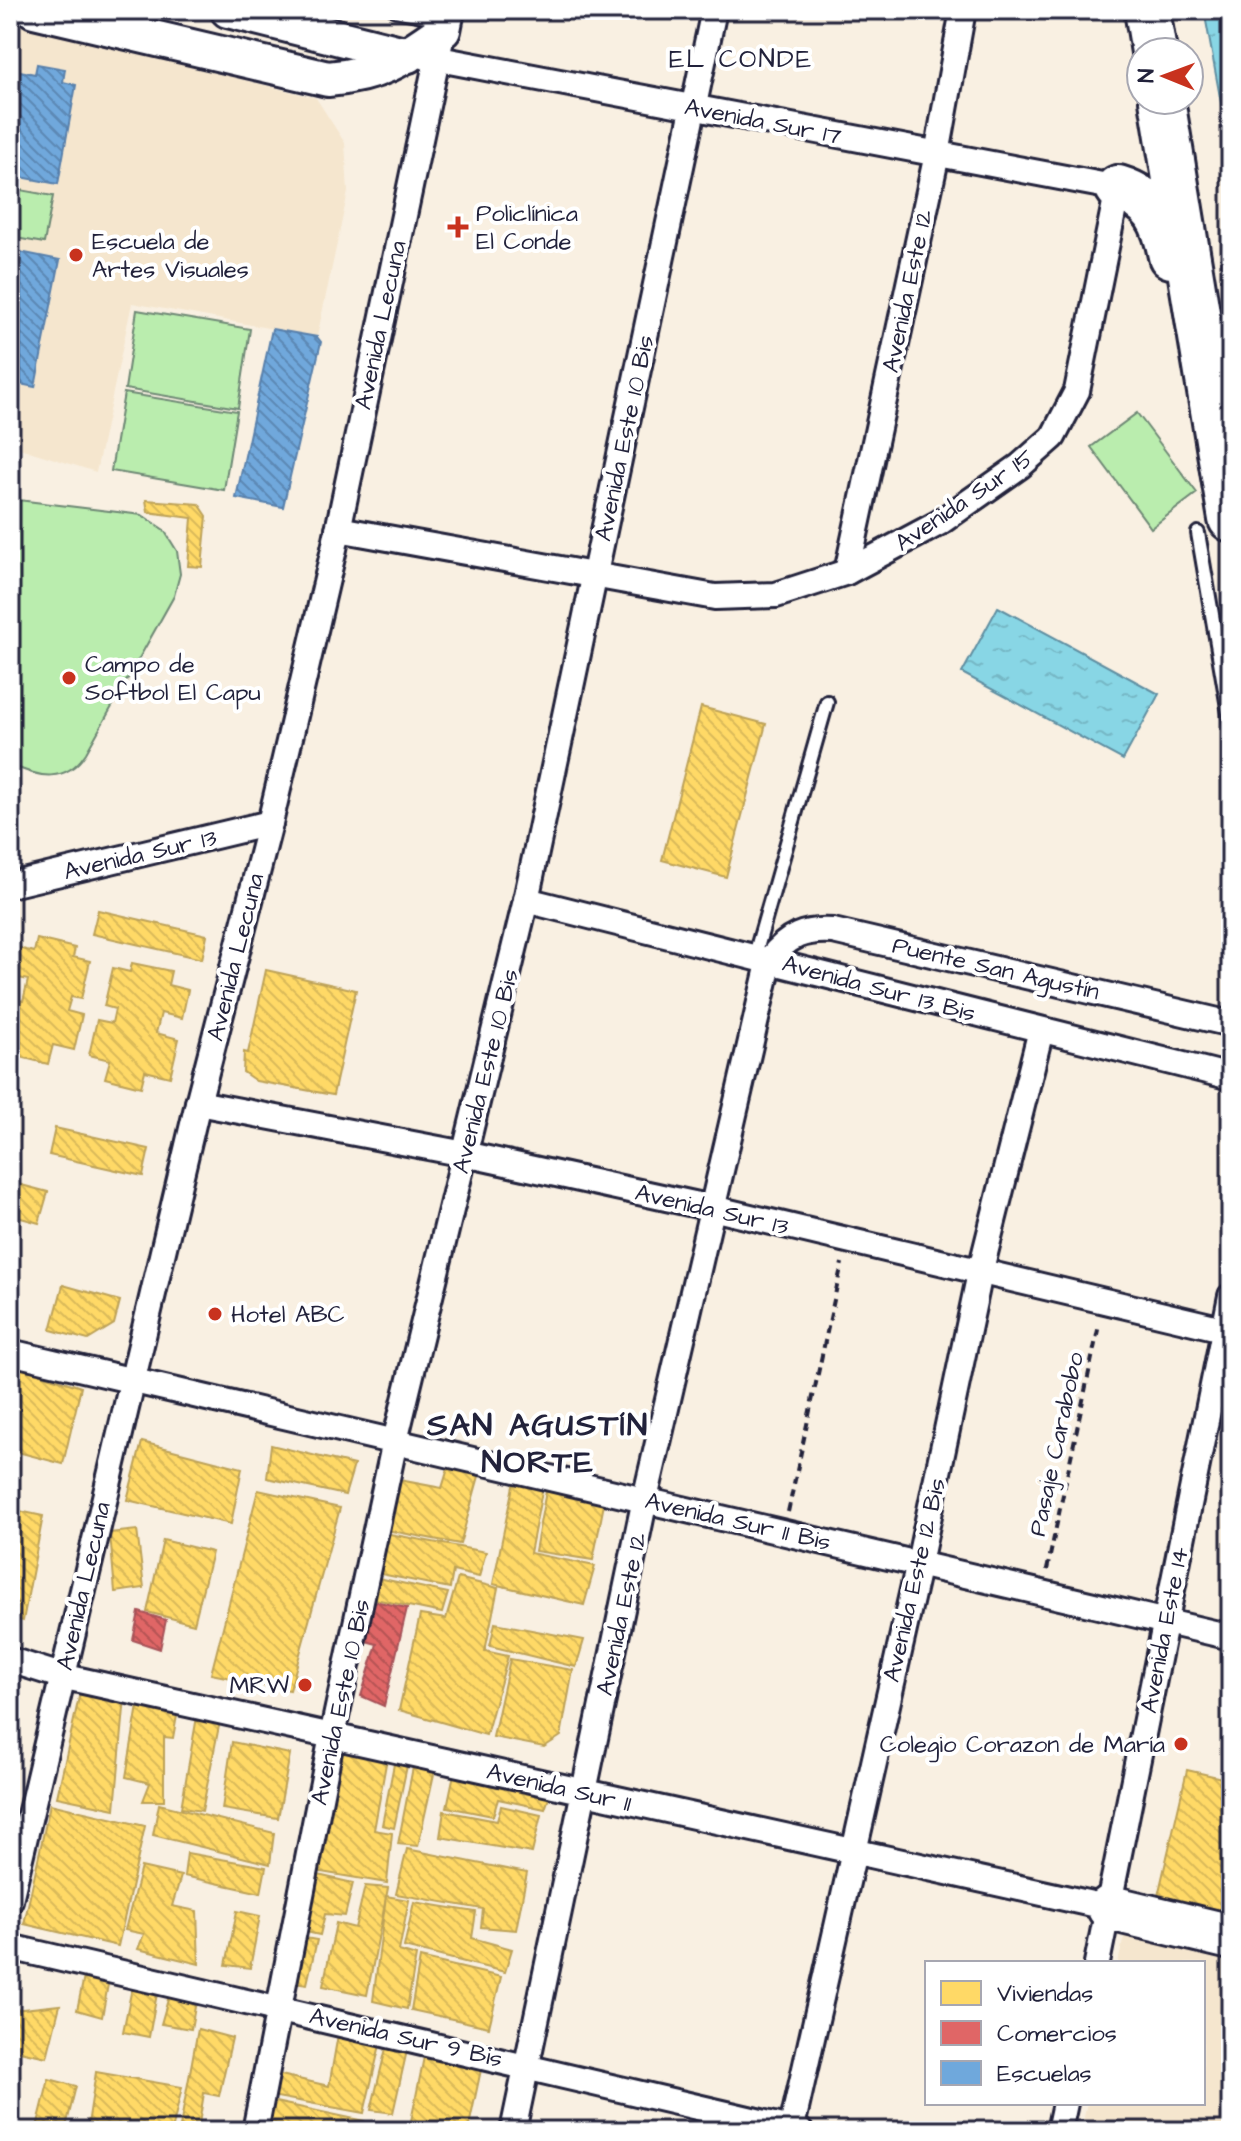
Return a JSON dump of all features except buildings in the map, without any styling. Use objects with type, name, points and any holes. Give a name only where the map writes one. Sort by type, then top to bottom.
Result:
[{"type":"highway","points":[[1147,10],[1151,36]]},
{"type":"highway","points":[[1164,116],[1220,531]]},
{"type":"highway","points":[[1118,188],[1138,194],[1153,207],[1166,232],[1220,531]]},
{"type":"highway","points":[[1110,1908],[1231,1937]]},
{"type":"main road","points":[[34,10],[328,79],[361,77],[386,69],[436,34]]},
{"type":"main road","name":"Avenida Sur 17","points":[[228,10],[365,45],[436,34]]},
{"type":"main road","points":[[328,79],[365,45]]},
{"type":"street","name":"Avenida Este 10 Bis","points":[[255,2131],[277,2007],[395,1441],[526,900],[714,10]]},
{"type":"street","name":"Avenida Este 12","points":[[847,572],[937,154],[963,10]]},
{"type":"street","name":"Avenida Sur 17","points":[[436,34],[694,108],[1118,188]]},
{"type":"street","name":"Avenida Lecuna","points":[[10,1900],[198,1103],[270,823],[338,529],[436,34]]},
{"type":"street","name":"Avenida Sur 15","points":[[338,529],[715,597],[776,595],[847,572],[939,523],[1020,466],[1053,437],[1077,391],[1118,188]]},
{"type":"street","name":"Avenida Sur 13","points":[[10,885],[270,823]]},
{"type":"street","name":"Avenida Sur 13 Bis","points":[[526,900],[1231,1077]]},
{"type":"street","name":"Puente San Agustín","points":[[762,957],[784,940],[810,929],[860,937],[1231,1024]]},
{"type":"street","name":"Avenida Este 12","points":[[513,2131],[530,2066],[583,1792],[645,1499],[712,1208],[762,957]]},
{"type":"street","name":"Avenida Este 12 Bis","points":[[794,2130],[851,1851],[919,1563],[980,1273],[1041,1030]]},
{"type":"street","name":"Avenida Sur 13","points":[[198,1103],[465,1154],[712,1208],[1223,1329]]},
{"type":"street","name":"Avenida Este 14","points":[[1097,1961],[1231,1296]]},
{"type":"street","name":"Avenida Sur 11 Bis","points":[[10,1352],[1231,1637]]},
{"type":"street","name":"Avenida Sur 11","points":[[10,1660],[61,1676],[1110,1908]]},
{"type":"street","name":"Avenida Sur 9 Bis","points":[[10,1947],[794,2130]]},
{"type":"street","points":[[1059,2131],[1065,2105]]},
{"type":"lane","points":[[395,10],[436,34]]},
{"type":"lane","points":[[1220,531],[1231,725]]},
{"type":"lane","points":[[762,957],[827,702]]},
{"type":"path","points":[[784,1531],[847,1241]]},
{"type":"path","name":"Pasaje Carabobo","points":[[1042,1592],[1104,1302]]},
{"type":"shaded area","points":[[10,22],[316,98],[345,143],[348,192],[317,337],[132,303],[96,472],[10,445]]},
{"type":"shaded area","points":[[1125,1932],[1231,1958],[1231,2131],[1081,2131],[1087,2105],[1205,2105],[1205,1961],[1118,1961]]},
{"type":"green space","points":[[10,188],[53,196],[44,243],[10,237]]},
{"type":"green space","points":[[137,310],[250,329],[238,408],[125,389]]},
{"type":"green space","points":[[124,393],[237,411],[224,490],[111,471]]},
{"type":"green space","points":[[1137,413],[1197,493],[1151,528],[1091,447]]},
{"type":"green space","name":"Campo de Softbol El Capu","points":[[10,499],[142,515],[164,530],[177,551],[180,574],[174,596],[86,753],[70,770],[61,774],[41,775],[10,764]]},
{"type":"water","points":[[1204,10],[1231,10],[1231,157]]},
{"type":"water","points":[[998,607],[1159,694],[1123,760],[962,673]]},
{"type":"place","name":"Policlínica El Conde","points":[[458,227]]},
{"type":"place","name":"Escuela de Artes Visuales","points":[[76,255]]},
{"type":"place","name":"Campo de Softbol El Capu","points":[[69,678]]},
{"type":"place","name":"Hotel ABC","points":[[215,1314]]},
{"type":"place","name":"MRW","points":[[305,1685]]},
{"type":"place","name":"Colegio Corazon de María","points":[[1181,1744]]},
{"type":"district","name":"EL CONDE","points":[[741,58]]},
{"type":"district","name":"SAN AGUSTÍN NORTE","points":[[538,1442]]}]
